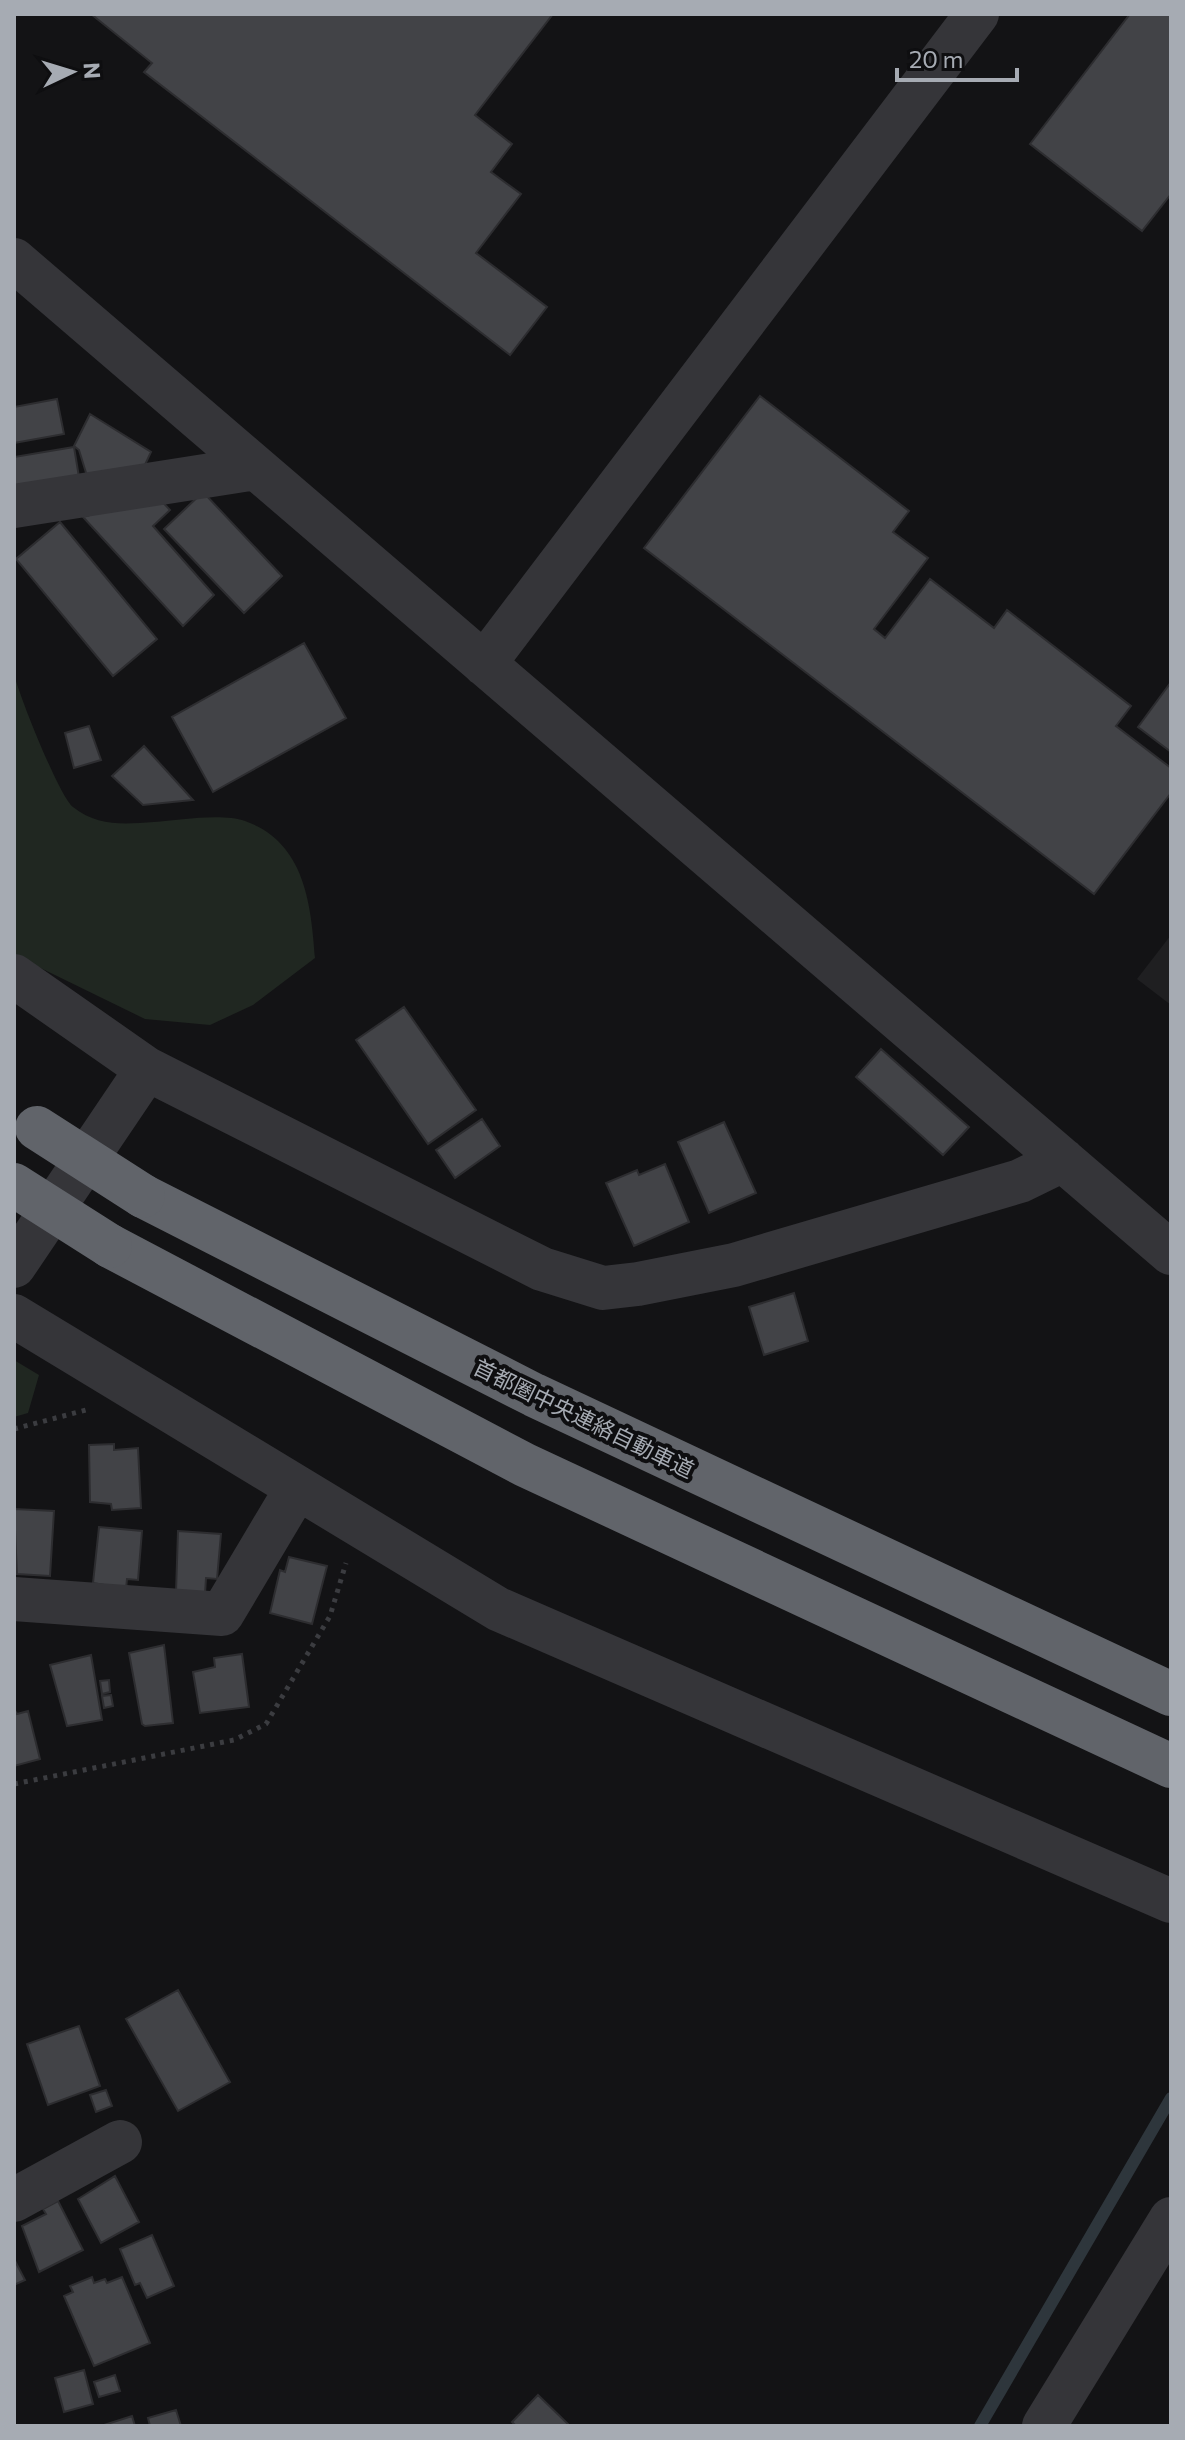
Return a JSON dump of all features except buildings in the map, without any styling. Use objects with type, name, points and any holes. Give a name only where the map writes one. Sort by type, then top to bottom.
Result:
[{"type":"highway","name":"首都圏中央連絡自動車道","points":[[26,1120],[143,1196],[534,1395],[1171,1694]]},
{"type":"highway","points":[[14,1185],[110,1246],[525,1465],[1171,1766]]},
{"type":"street","points":[[484,664],[977,14]]},
{"type":"street","points":[[14,260],[1171,1253]]},
{"type":"street","points":[[14,506],[256,468]]},
{"type":"street","points":[[14,976],[147,1069],[542,1269],[603,1288],[748,1261],[1020,1181],[1063,1160]]},
{"type":"street","points":[[14,1266],[147,1069]]},
{"type":"street","points":[[14,1316],[87,1363],[145,1394],[498,1609],[1171,1901]]},
{"type":"street","points":[[14,1599],[222,1614],[297,1488]]},
{"type":"street","points":[[14,2200],[120,2142]]},
{"type":"street","points":[[1044,2426],[1171,2219]]},
{"type":"path","points":[[14,1429],[145,1394]]},
{"type":"path","points":[[14,1784],[234,1740],[266,1724],[330,1616],[342,1571],[366,1527]]},
{"type":"shaded area","points":[[14,674],[49,766],[67,799],[82,813],[102,821],[122,823],[236,819],[265,831],[281,844],[301,877],[307,896],[315,958],[253,1005],[210,1025],[145,1019],[14,955]]},
{"type":"shaded area","points":[[1171,935],[1171,1005],[1137,979]]},
{"type":"shaded area","points":[[14,1360],[39,1375],[28,1413],[14,1417]]},
{"type":"waterway","points":[[980,2426],[1171,2098]]}]
